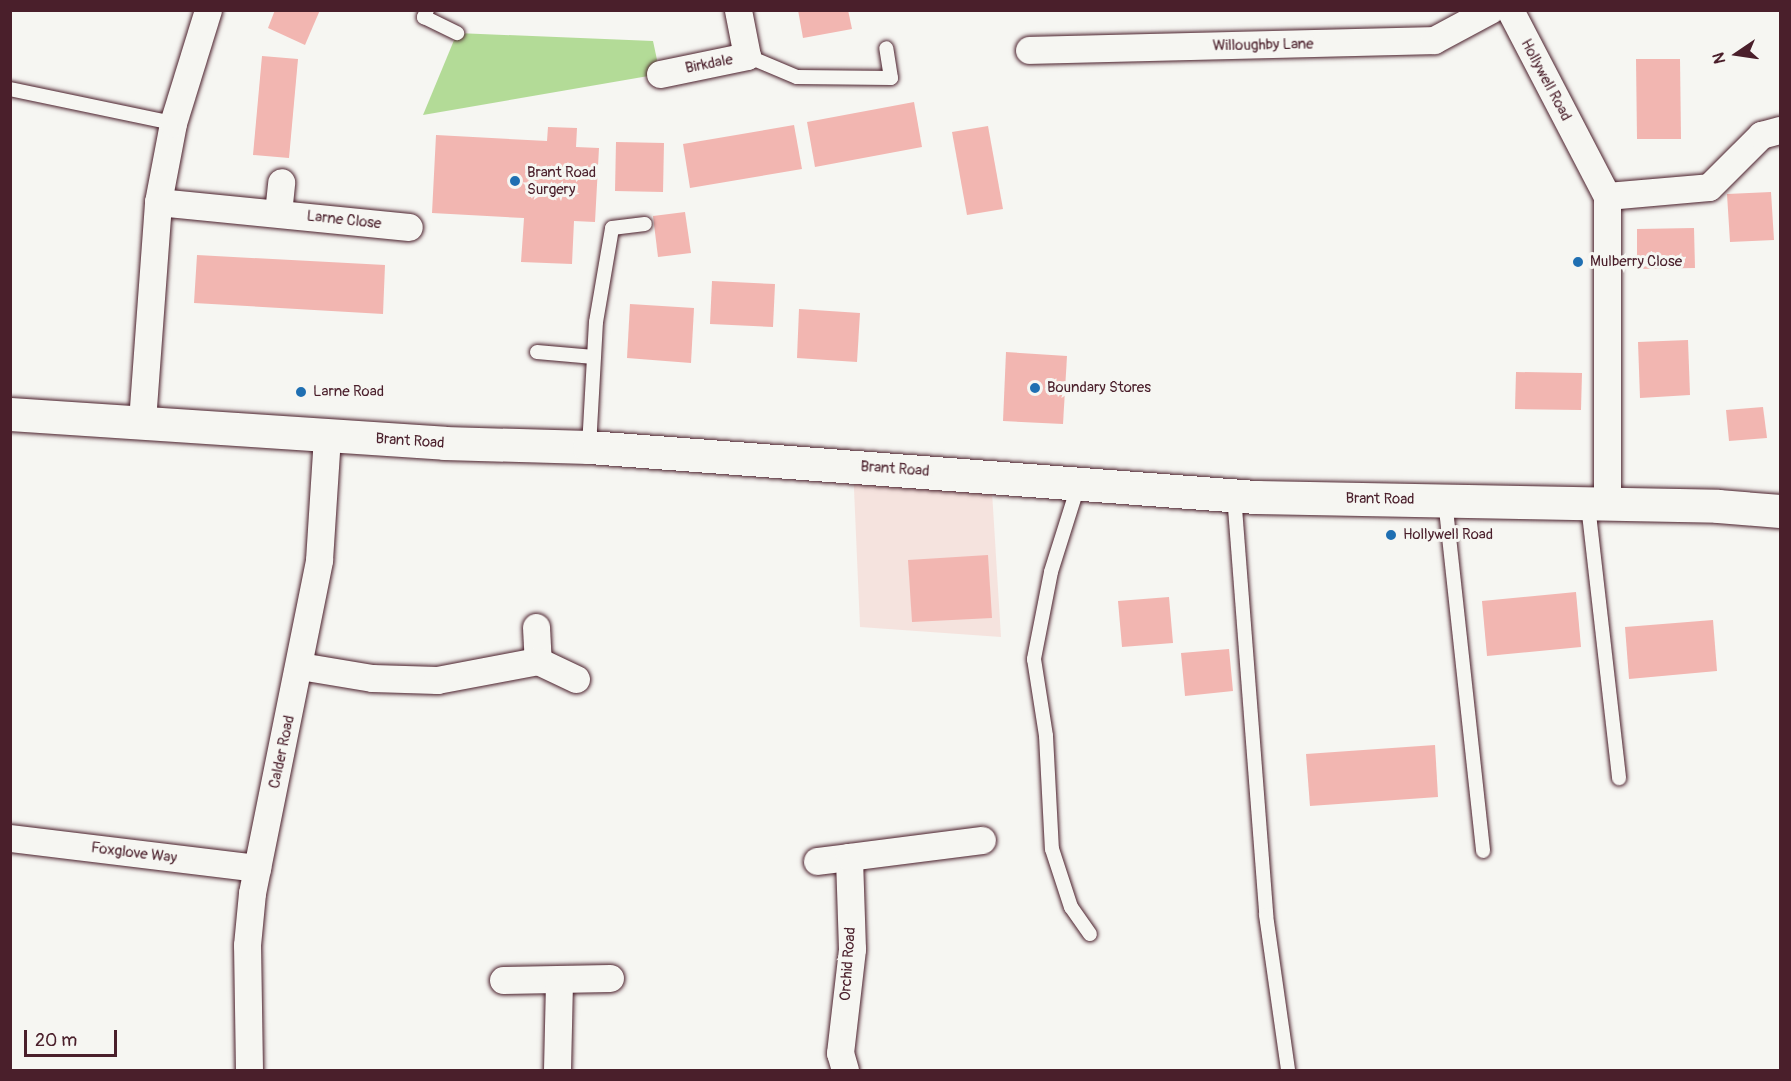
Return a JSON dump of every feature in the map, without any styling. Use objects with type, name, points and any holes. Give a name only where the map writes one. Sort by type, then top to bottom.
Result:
[{"type":"street","points":[[142,421],[158,202],[173,123],[208,10]]},
{"type":"street","name":"Birkdale","points":[[660,74],[747,56],[738,10]]},
{"type":"street","name":"Willoughby Lane","points":[[1029,50],[1434,40],[1490,10]]},
{"type":"street","name":"Hollywell Road","points":[[1510,10],[1607,196],[1598,504]]},
{"type":"street","points":[[1607,196],[1709,187],[1761,135],[1780,130]]},
{"type":"street","points":[[279,213],[281,182]]},
{"type":"street","name":"Larne Close","points":[[158,202],[409,227]]},
{"type":"street","name":"Brant Road","points":[[10,414],[327,435],[589,447],[1234,495],[1780,511]]},
{"type":"street","name":"Calder Road","points":[[249,1071],[247,945],[257,868],[320,560],[327,435]]},
{"type":"street","points":[[536,627],[538,661]]},
{"type":"street","points":[[300,666],[372,678],[437,680],[538,661],[576,679]]},
{"type":"street","name":"Foxglove Way","points":[[10,838],[257,868]]},
{"type":"street","points":[[817,861],[982,840]]},
{"type":"street","name":"Orchid Road","points":[[845,1071],[840,1053],[852,950],[849,857]]},
{"type":"street","points":[[503,980],[610,978]]},
{"type":"street","points":[[558,1071],[559,979]]},
{"type":"lane","points":[[427,10],[424,17],[457,33]]},
{"type":"lane","points":[[747,56],[796,76],[891,78],[886,48]]},
{"type":"lane","points":[[10,89],[173,123]]},
{"type":"lane","points":[[589,447],[594,357],[612,228],[645,224]]},
{"type":"lane","points":[[537,352],[594,357]]},
{"type":"lane","points":[[1079,483],[1051,572],[1034,659],[1046,736],[1052,849],[1071,907],[1090,934]]},
{"type":"lane","points":[[1234,495],[1266,915],[1288,1071]]},
{"type":"lane","points":[[1445,500],[1483,850]]},
{"type":"lane","points":[[1598,504],[1619,778]]},
{"type":"shaded area","points":[[853,466],[991,476],[1001,637],[860,627]]},
{"type":"green space","points":[[457,33],[653,41],[660,74],[423,115]]},
{"type":"building","points":[[275,10],[320,10],[305,45],[268,28]]},
{"type":"building","points":[[798,10],[848,10],[852,29],[803,38]]},
{"type":"building","points":[[262,56],[298,59],[289,158],[253,155]]},
{"type":"building","points":[[1636,59],[1680,59],[1681,139],[1637,139]]},
{"type":"building","points":[[914,102],[922,147],[815,167],[807,122]]},
{"type":"building","points":[[794,125],[802,169],[690,188],[683,144]]},
{"type":"building","points":[[988,126],[1003,209],[967,215],[952,132]]},
{"type":"building","name":"Brant Road Surgery","points":[[548,127],[577,128],[576,147],[599,148],[595,222],[574,221],[572,264],[521,262],[524,218],[432,213],[436,135],[547,141]]},
{"type":"building","points":[[616,142],[664,143],[663,192],[615,191]]},
{"type":"building","points":[[1771,192],[1774,240],[1730,242],[1727,194]]},
{"type":"building","points":[[685,212],[691,253],[658,257],[653,216]]},
{"type":"building","points":[[1694,228],[1695,268],[1637,269],[1637,229]]},
{"type":"building","points":[[197,255],[385,265],[383,314],[194,303]]},
{"type":"building","points":[[712,281],[775,284],[773,327],[710,324]]},
{"type":"building","points":[[630,304],[694,308],[691,363],[627,358]]},
{"type":"building","points":[[799,309],[860,313],[857,362],[797,358]]},
{"type":"building","points":[[1688,340],[1690,395],[1640,398],[1638,342]]},
{"type":"building","name":"Boundary Stores","points":[[1006,352],[1067,356],[1063,424],[1003,421]]},
{"type":"building","points":[[1516,372],[1582,373],[1581,410],[1515,409]]},
{"type":"building","points":[[1763,407],[1767,438],[1729,441],[1726,410]]},
{"type":"building","points":[[988,555],[992,618],[912,622],[908,560]]},
{"type":"building","points":[[1576,592],[1581,647],[1487,656],[1482,601]]},
{"type":"building","points":[[1169,597],[1173,643],[1122,647],[1118,601]]},
{"type":"building","points":[[1713,620],[1717,671],[1629,679],[1625,627]]},
{"type":"building","points":[[1229,649],[1233,691],[1185,696],[1181,653]]},
{"type":"building","points":[[1435,745],[1438,797],[1310,806],[1306,754]]},
{"type":"place","name":"Brant Road Surgery","points":[[515,181]]},
{"type":"place","name":"Mulberry Close","points":[[1578,262]]},
{"type":"place","name":"Boundary Stores","points":[[1035,388]]},
{"type":"place","name":"Larne Road","points":[[301,392]]},
{"type":"place","name":"Hollywell Road","points":[[1391,535]]}]
